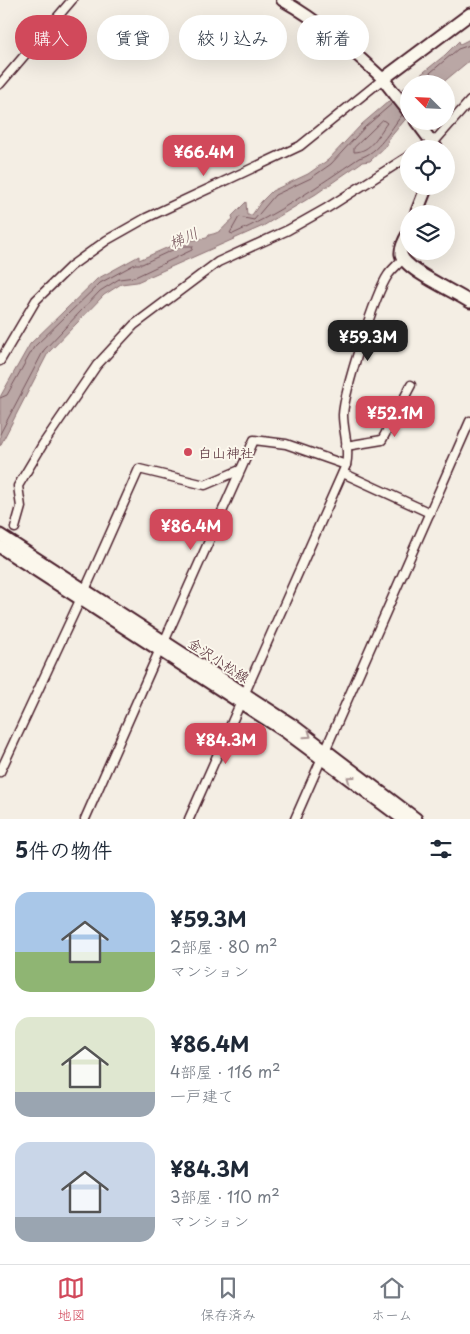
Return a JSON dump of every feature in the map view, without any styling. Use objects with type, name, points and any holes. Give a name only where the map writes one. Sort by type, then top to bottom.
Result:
[{"type":"main road","points":[[282,0],[299,9],[342,41],[384,81],[400,101]]},
{"type":"main road","points":[[384,81],[470,14]]},
{"type":"main road","points":[[423,130],[431,140]]},
{"type":"main road","points":[[405,260],[421,275],[470,302]]},
{"type":"main road","name":"金沢小松線","points":[[0,535],[15,550],[243,698],[416,819]]},
{"type":"main road","name":"金沢小松線","points":[[0,546],[15,550]]},
{"type":"main road","name":"金沢小松線","points":[[324,753],[403,819]]},
{"type":"street","points":[[0,84],[72,0]]},
{"type":"street","points":[[0,362],[36,300],[71,266],[107,240],[146,218],[300,146],[384,81]]},
{"type":"street","points":[[437,140],[470,101]]},
{"type":"street","points":[[15,528],[21,507],[18,486],[43,444],[97,365],[134,325],[218,262],[288,230],[332,205],[400,162]]},
{"type":"street","points":[[189,819],[346,465],[343,414],[348,390],[370,318],[388,275],[401,260]]},
{"type":"street","points":[[346,446],[382,440],[411,385]]},
{"type":"street","points":[[295,819],[470,421]]},
{"type":"street","points":[[85,819],[254,440],[286,444],[346,465]]},
{"type":"street","points":[[0,772],[139,469],[206,485],[240,470]]},
{"type":"street","points":[[342,473],[430,513]]},
{"type":"water","points":[[470,39],[470,60],[452,75],[420,75],[459,41],[460,44]]},
{"type":"water","points":[[400,92],[400,126],[388,140],[387,145],[370,161],[362,162],[316,194],[263,226],[137,282],[121,284],[104,295],[48,353],[0,446],[0,397],[30,344],[97,279],[139,256],[139,260],[180,242],[207,238],[209,235],[218,232],[233,219],[232,216],[246,202],[247,215],[252,215],[272,191],[308,174],[328,160],[362,124]]},
{"type":"place","name":"白山神社","points":[[188,452]]},
{"type":"water label","name":"梯川","points":[[183,237]]}]
